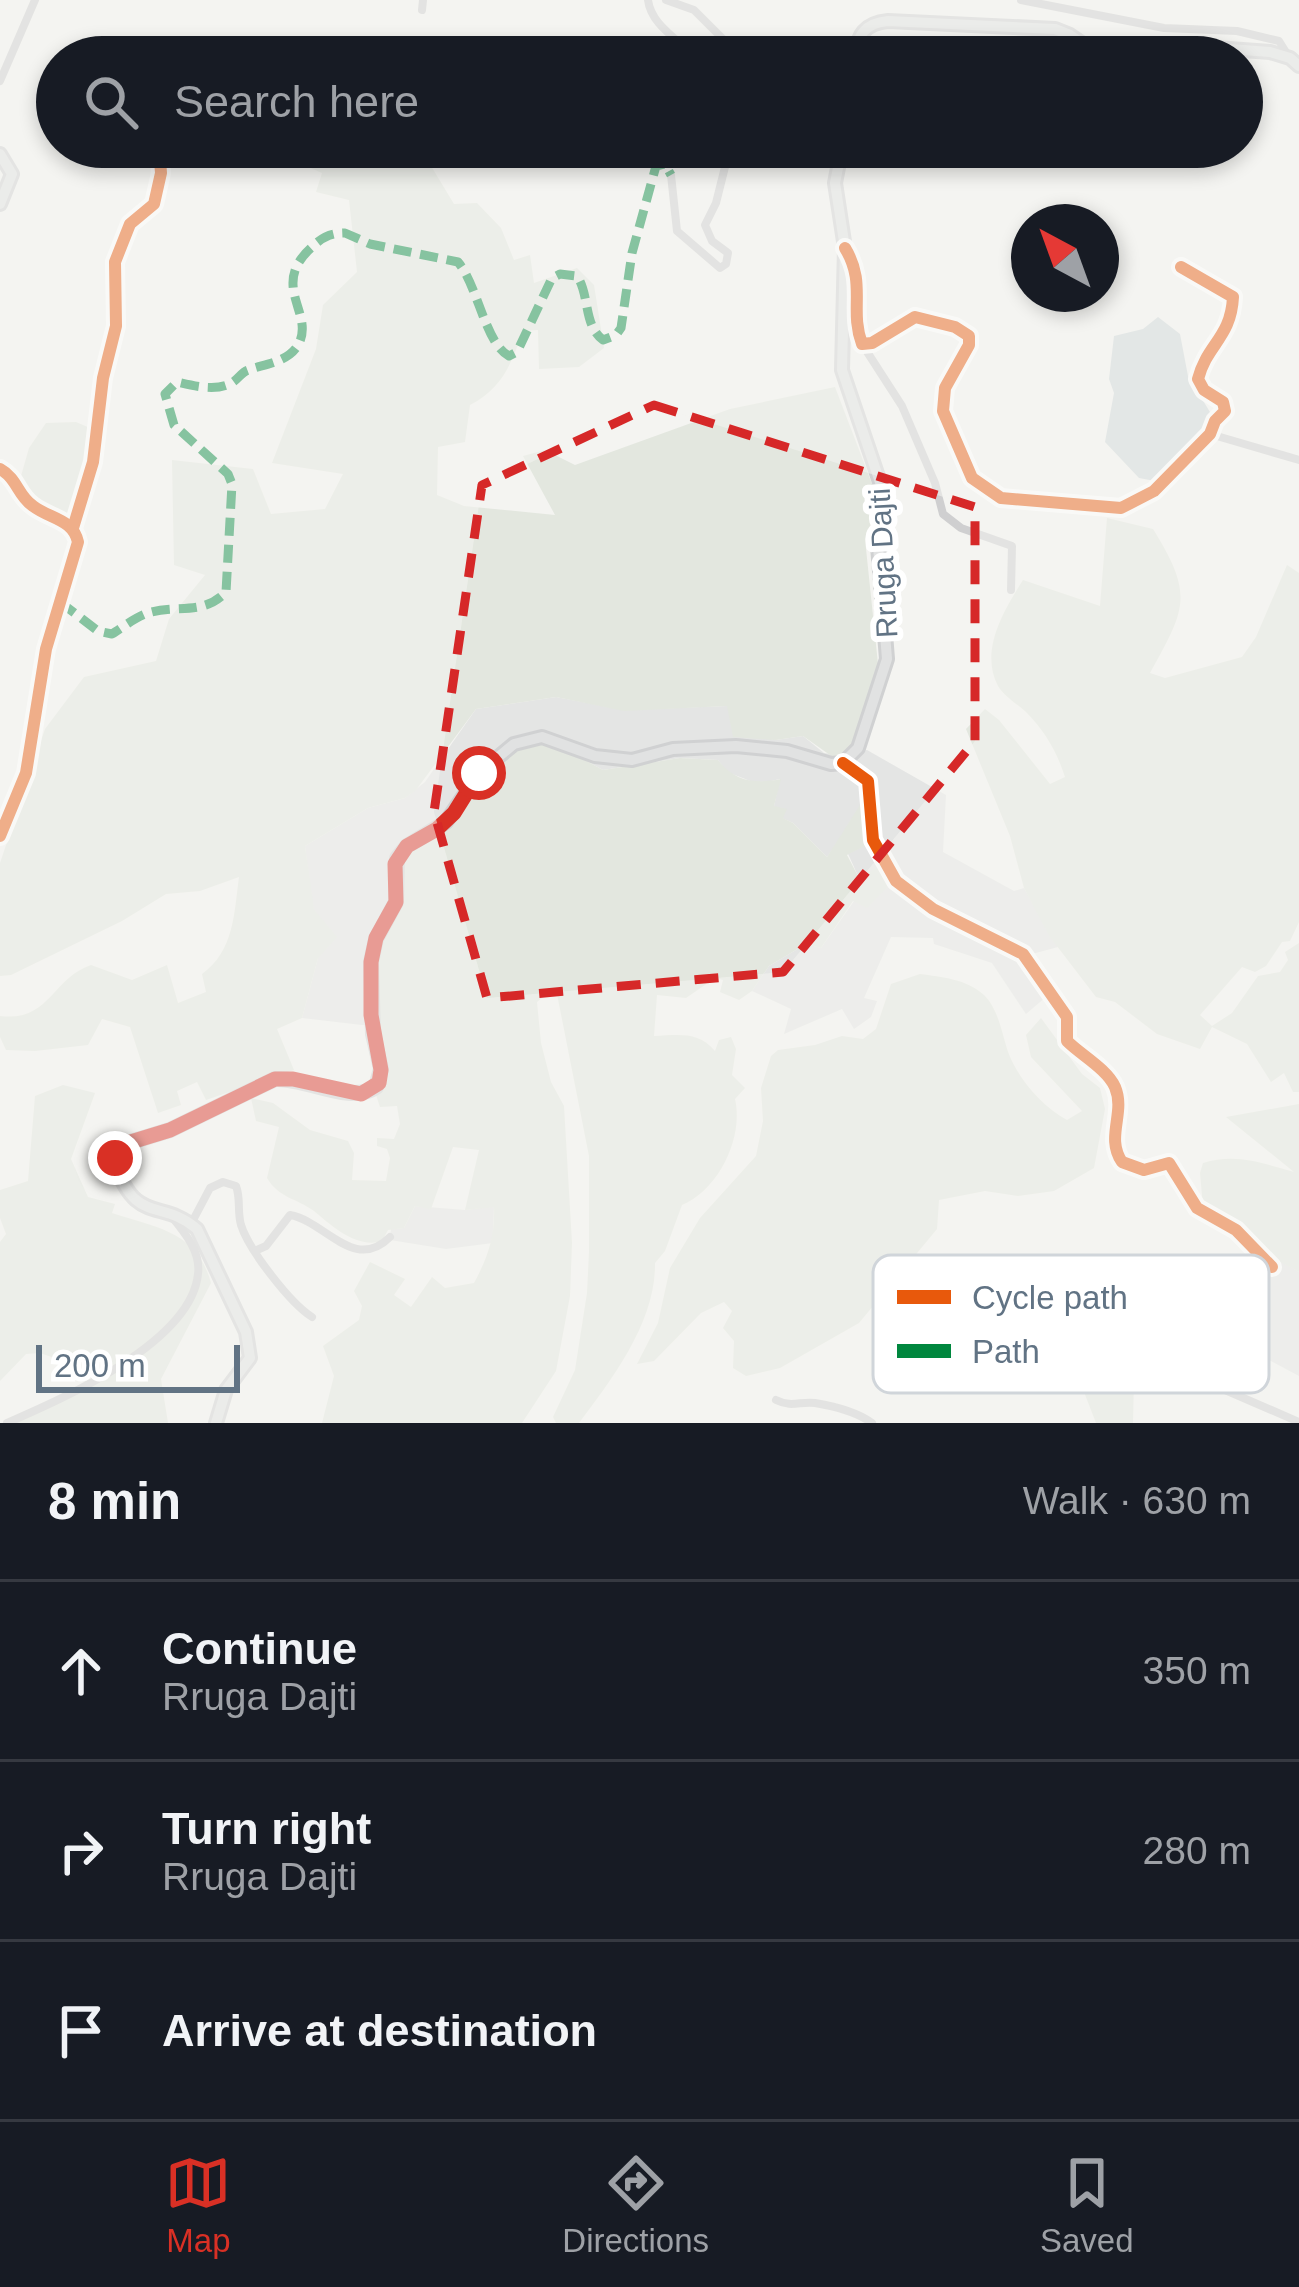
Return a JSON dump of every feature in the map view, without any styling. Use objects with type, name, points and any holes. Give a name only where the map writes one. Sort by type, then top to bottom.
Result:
[{"type":"main road","points":[[860,36],[873,23],[888,21],[1055,29],[1071,36]]},
{"type":"main road","points":[[1263,51],[1294,62]]},
{"type":"main road","points":[[0,154],[12,174],[0,204]]},
{"type":"main road","name":"Rruga Dajti","points":[[838,168],[835,183],[845,248],[842,370],[885,497],[878,558],[887,659],[858,748],[843,764]]},
{"type":"main road","points":[[0,836],[31,755],[46,649],[78,549],[73,528],[28,504],[4,472]]},
{"type":"main road","points":[[216,1423],[223,1397],[248,1363],[250,1347],[197,1229],[147,1209],[126,1190],[115,1163],[121,1145],[170,1130],[275,1079],[361,1094],[379,1083],[371,962],[376,938],[396,902],[397,858],[407,846],[446,822],[479,773],[514,744],[542,736],[595,757],[632,760],[673,749],[736,746],[843,764]]},
{"type":"street","points":[[0,80],[35,0]]},
{"type":"street","points":[[648,0],[650,14],[670,36]]},
{"type":"street","points":[[666,0],[694,10],[720,36]]},
{"type":"street","points":[[1022,0],[1164,28],[1258,36]]},
{"type":"street","points":[[1263,37],[1280,41],[1294,62]]},
{"type":"street","points":[[73,528],[93,462],[116,326],[115,262],[130,224],[154,203],[160,168]]},
{"type":"street","points":[[671,176],[677,231],[720,268],[728,253],[712,241],[705,225],[725,168]]},
{"type":"street","points":[[845,248],[858,275],[862,344],[902,406],[943,514],[962,528],[1012,545],[1011,590]]},
{"type":"street","points":[[862,344],[916,317],[955,327],[969,336],[969,345],[945,388],[943,411],[972,478],[1001,498],[1121,508],[1154,491],[1210,434],[1226,406],[1201,386],[1199,374],[1232,321],[1233,299],[1181,267]]},
{"type":"street","points":[[1210,434],[1299,460]]},
{"type":"street","points":[[0,488],[4,472]]},
{"type":"street","points":[[843,764],[868,781],[873,840],[896,881],[933,909],[1023,954],[1066,1017],[1064,1036],[1069,1044],[1113,1082],[1118,1097],[1113,1144],[1121,1162],[1141,1170],[1169,1163],[1197,1208],[1236,1230],[1260,1255]]},
{"type":"street","points":[[188,1238],[210,1187],[232,1184],[240,1194],[241,1223],[257,1250],[291,1302],[312,1317]]},
{"type":"street","points":[[257,1250],[266,1246],[290,1215],[300,1216],[335,1240],[368,1251],[390,1237]]},
{"type":"street","points":[[7,1423],[73,1392],[152,1344],[174,1321],[198,1275],[196,1255],[172,1216]]},
{"type":"street","points":[[1269,1264],[1272,1267]]},
{"type":"street","points":[[1233,1393],[1299,1422]]},
{"type":"street","points":[[776,1400],[792,1406],[810,1402],[872,1423]]},
{"type":"street","points":[[848,1423],[860,1416]]},
{"type":"highlighted area","points":[[654,405],[975,507],[975,741],[783,972],[487,998],[434,812],[482,485]]},
{"type":"shaded area","points":[[310,168],[432,168],[454,204],[477,203],[501,228],[514,260],[530,255],[534,283],[577,268],[594,285],[604,348],[579,367],[539,369],[538,330],[523,331],[504,374],[470,405],[465,442],[438,447],[437,495],[464,506],[555,515],[523,456],[545,450],[575,465],[730,409],[835,387],[874,489],[873,518],[865,539],[878,664],[851,748],[837,760],[803,736],[776,740],[733,737],[727,706],[624,711],[556,697],[476,709],[416,790],[405,798],[368,808],[305,846],[314,910],[337,937],[318,958],[302,1018],[277,1029],[294,1070],[206,1100],[197,1082],[177,1091],[181,1105],[158,1113],[130,1027],[102,1019],[88,1045],[6,1050],[0,1037],[0,1016],[30,1013],[91,965],[132,980],[167,965],[178,1003],[206,992],[202,974],[226,943],[239,877],[200,891],[166,894],[122,921],[11,975],[0,976],[0,863],[45,729],[84,677],[156,661],[169,619],[205,575],[174,565],[172,460],[253,469],[271,514],[325,509],[343,474],[272,463],[316,349],[323,305],[357,272],[349,200],[316,192],[322,173]]},
{"type":"shaded area","points":[[1158,317],[1180,334],[1188,376],[1213,417],[1155,481],[1139,478],[1105,442],[1114,393],[1109,379],[1114,336],[1143,329]]},
{"type":"shaded area","points":[[76,422],[104,434],[72,521],[33,501],[21,476],[29,448],[46,423]]},
{"type":"shaded area","points":[[1107,518],[1153,529],[1175,570],[1180,586],[1178,616],[1150,673],[1165,678],[1242,657],[1256,637],[1287,565],[1299,573],[1299,922],[1290,941],[1282,942],[1266,966],[1255,972],[1242,967],[1200,1015],[1212,1026],[1232,1013],[1258,976],[1280,972],[1288,960],[1285,952],[1299,943],[1299,1092],[1293,1092],[1284,1073],[1271,1082],[1247,1044],[1212,1027],[1200,1049],[1157,1034],[1115,1002],[1096,997],[1050,937],[1024,888],[1010,836],[966,729],[985,709],[1050,784],[1065,777],[1039,727],[998,686],[991,658],[993,644],[1023,580],[1100,606]]},
{"type":"shaded area","points":[[556,697],[624,710],[727,706],[776,740],[803,736],[824,753],[845,756],[867,750],[946,795],[943,852],[1014,891],[1024,888],[1058,947],[1032,954],[1053,991],[1026,1014],[992,963],[934,944],[933,938],[891,937],[864,998],[877,1001],[871,1017],[854,1029],[842,1009],[784,1034],[791,1009],[752,991],[769,966],[806,944],[821,948],[854,901],[858,876],[841,838],[827,857],[782,818],[774,806],[780,779],[758,784],[727,772],[718,760],[680,758],[603,770],[557,745],[494,767],[401,877],[403,895],[397,916],[379,950],[377,1024],[302,1018],[318,958],[305,846],[368,808],[405,798],[425,782],[476,709]]},
{"type":"shaded area","points":[[539,740],[603,770],[680,758],[718,760],[746,780],[781,779],[774,806],[787,809],[783,818],[827,857],[860,805],[867,845],[847,855],[858,876],[878,868],[888,886],[867,908],[853,901],[821,948],[806,944],[769,966],[752,991],[739,1000],[720,992],[723,980],[715,978],[686,998],[657,995],[654,1036],[695,1037],[715,1051],[719,1040],[731,1037],[736,1049],[732,1075],[745,1088],[735,1099],[736,1130],[725,1161],[707,1188],[682,1205],[665,1251],[655,1263],[640,1327],[579,1423],[556,1423],[553,1417],[575,1370],[587,1293],[589,1156],[557,994],[548,993],[537,1002],[551,1082],[564,1106],[572,1243],[570,1296],[556,1371],[522,1423],[322,1423],[334,1376],[323,1346],[359,1320],[362,1306],[354,1291],[370,1262],[405,1279],[394,1295],[411,1307],[432,1277],[445,1288],[474,1283],[490,1247],[494,1207],[465,1210],[479,1150],[453,1147],[431,1209],[415,1206],[404,1228],[388,1230],[382,1241],[354,1239],[272,1185],[267,1178],[279,1127],[256,1121],[251,1098],[273,1103],[310,1130],[348,1141],[354,1153],[352,1180],[386,1181],[390,1158],[387,1149],[377,1146],[377,1138],[394,1139],[400,1124],[397,1106],[380,1107],[376,1095],[387,1073],[374,986],[379,950],[403,895],[402,865],[410,850],[453,818],[494,767],[515,750]]},
{"type":"shaded area","points":[[920,974],[962,982],[984,995],[1020,1076],[1041,1101],[1067,1120],[1082,1111],[1031,1057],[1026,1035],[1041,1018],[1082,1074],[1100,1088],[1105,1109],[1094,1168],[1054,1191],[1018,1196],[985,1191],[939,1200],[937,1229],[915,1255],[873,1255],[873,1306],[859,1323],[780,1368],[746,1376],[733,1368],[734,1341],[723,1328],[732,1311],[724,1302],[701,1313],[654,1361],[637,1364],[658,1323],[670,1268],[700,1218],[756,1156],[763,1121],[761,1088],[771,1056],[778,1050],[842,1036],[863,1039],[876,1029],[891,984]]},
{"type":"shaded area","points":[[63,1085],[95,1093],[71,1159],[88,1197],[115,1204],[112,1213],[185,1242],[205,1266],[211,1283],[161,1379],[168,1423],[7,1423],[106,1371],[96,1355],[72,1364],[40,1353],[26,1354],[0,1381],[0,1242],[6,1234],[0,1218],[0,1190],[28,1181],[35,1096]]},
{"type":"shaded area","points":[[1299,1104],[1299,1272],[1274,1263],[1236,1225],[1203,1207],[1203,1163],[1249,1160],[1294,1172],[1226,1117]]},
{"type":"shaded area","points":[[415,1206],[465,1210],[494,1206],[493,1243],[446,1249],[390,1240],[391,1229],[404,1228]]},
{"type":"shaded area","points":[[1281,1261],[1299,1272],[1299,1376],[1269,1360],[1269,1269]]},
{"type":"shaded area","points":[[1084,1393],[1134,1393],[1133,1423],[1096,1423]]},
{"type":"marked path","points":[[60,602],[98,631],[112,634],[148,613],[199,607],[226,592],[232,484],[228,474],[174,425],[165,394],[177,382],[227,385],[246,371],[294,351],[302,333],[294,275],[318,241],[345,233],[370,244],[458,262],[494,339],[509,356],[517,352],[552,278],[577,276],[592,326],[603,340],[621,328],[632,253],[655,168]]},
{"type":"marked path","points":[[667,168],[671,175]]},
{"type":"cycle path","points":[[73,528],[93,462],[103,378],[116,326],[115,262],[130,224],[154,204],[161,168]]},
{"type":"cycle path","points":[[845,248],[855,273],[862,344],[872,343],[915,317],[955,327],[969,336],[969,345],[945,388],[943,411],[972,478],[1001,498],[1121,508],[1154,491],[1210,434],[1225,411],[1223,402],[1204,390],[1198,379],[1228,322],[1233,297],[1181,267]]},
{"type":"cycle path","points":[[0,469],[28,502],[71,528],[78,542],[46,649],[26,773],[0,836]]},
{"type":"cycle path","points":[[843,763],[868,781],[873,840],[896,881],[933,909],[1023,954],[1067,1017],[1067,1041],[1115,1087],[1115,1143],[1122,1162],[1144,1170],[1169,1163],[1197,1208],[1236,1230],[1260,1255]]},
{"type":"cycle path","points":[[1269,1264],[1272,1267]]},
{"type":"route","points":[[115,1158],[127,1142],[170,1130],[275,1079],[355,1093],[376,1087],[381,1070],[371,1015],[371,962],[376,938],[396,902],[395,864],[407,846],[454,813],[479,773]]}]
